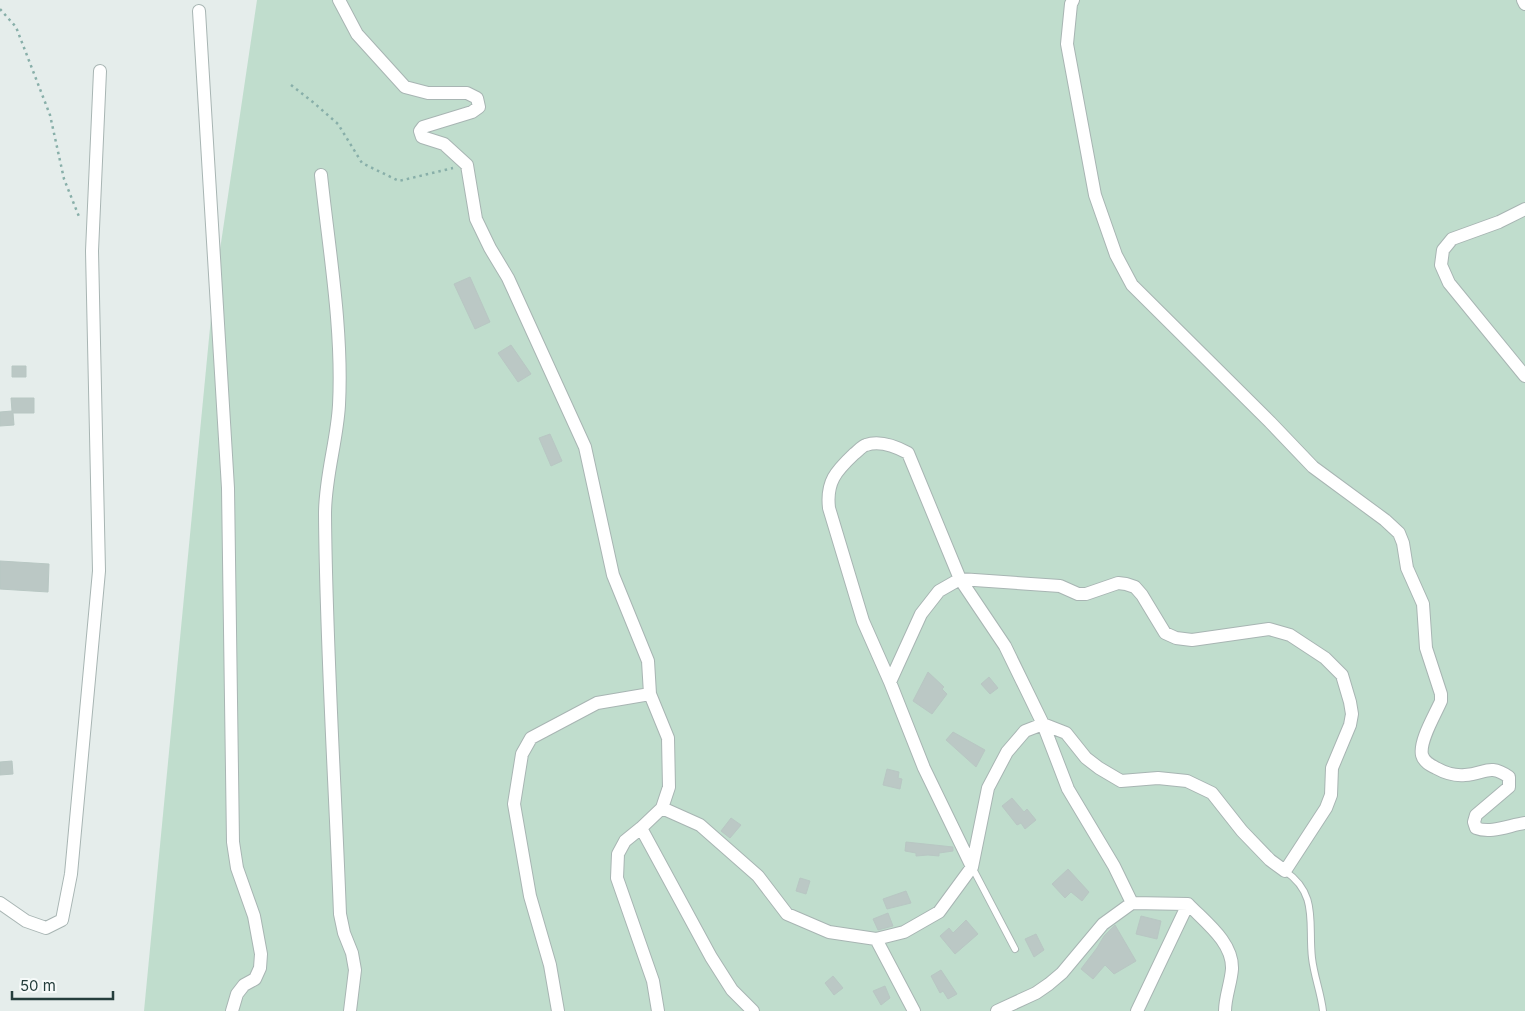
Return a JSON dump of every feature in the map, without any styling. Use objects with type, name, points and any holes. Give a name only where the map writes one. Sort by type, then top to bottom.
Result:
[{"type":"street","points":[[339,0],[357,34],[405,87],[428,93],[467,93],[477,98],[479,107],[472,112],[423,127],[420,131],[422,137],[444,144],[467,165],[476,219],[490,248],[508,278],[585,447],[613,575],[648,661],[650,694],[668,738],[669,787],[662,808],[625,841],[618,854],[617,878],[653,981],[658,1011]]},
{"type":"street","points":[[1073,0],[1067,44],[1095,195],[1116,255],[1132,285],[1313,467],[1385,520],[1399,533],[1408,568],[1423,604],[1426,648],[1442,694],[1441,701],[1422,745],[1422,757],[1429,765],[1446,773],[1466,775],[1493,770],[1500,771],[1509,777],[1508,787],[1476,815],[1474,822],[1476,828],[1489,830],[1525,823]]},
{"type":"street","points":[[1523,0],[1525,4]]},
{"type":"street","points":[[198,11],[228,488],[233,842],[237,868],[254,916],[261,954],[260,968],[255,979],[244,985],[237,994],[232,1011]]},
{"type":"street","points":[[0,903],[26,921],[46,928],[62,920],[72,874],[99,571],[92,251],[100,71]]},
{"type":"street","points":[[321,175],[339,345],[339,406],[327,488],[326,522],[340,914],[344,933],[352,953],[355,970],[350,1011]]},
{"type":"street","points":[[1525,209],[1499,222],[1452,239],[1443,250],[1441,265],[1450,283],[1525,376]]},
{"type":"street","points":[[972,867],[924,768],[890,682],[863,621],[829,508],[830,482],[840,467],[864,445],[896,446],[908,453],[960,579],[1005,646],[1043,724],[1068,789],[1114,866],[1132,903]]},
{"type":"street","points":[[662,808],[700,825],[758,876],[787,914],[829,932],[876,939],[904,932],[939,912],[972,867],[988,788],[1007,752],[1025,731],[1043,724],[1066,733],[1086,758],[1121,781],[1168,779],[1187,782],[1212,793],[1242,831],[1270,860],[1285,871],[1326,808],[1332,795],[1332,768],[1350,725],[1352,714],[1342,675],[1325,658],[1290,635],[1269,630],[1192,640],[1176,638],[1165,633],[1135,587],[1118,583],[1086,594],[1078,594],[1060,586],[960,579],[939,591],[921,614],[890,682]]},
{"type":"street","points":[[558,1011],[550,965],[530,896],[514,804],[522,754],[531,738],[597,703],[650,694]]},
{"type":"street","points":[[641,828],[711,957],[732,990],[753,1011]]},
{"type":"street","points":[[997,1011],[1036,993],[1049,984],[1062,973],[1103,924],[1132,903],[1188,904],[1228,947],[1232,970],[1225,1000],[1225,1011]]},
{"type":"street","points":[[1137,1011],[1188,904]]},
{"type":"street","points":[[876,939],[914,1011]]},
{"type":"lane","points":[[972,867],[1015,949]]},
{"type":"lane","points":[[1285,871],[1295,878],[1303,889],[1310,908],[1312,958],[1323,1011]]},
{"type":"path","points":[[0,9],[16,27],[50,115],[64,179],[82,224]]},
{"type":"path","points":[[290,85],[338,124],[362,163],[399,181],[467,165]]},
{"type":"green space","points":[[257,0],[1525,0],[1525,1011],[144,1011],[213,297]]},
{"type":"building","points":[[470,277],[490,322],[475,329],[454,284]]},
{"type":"building","points":[[511,345],[531,374],[518,382],[498,353]]},
{"type":"building","points":[[12,366],[26,366],[26,377],[12,377]]},
{"type":"building","points":[[11,398],[34,398],[34,413],[13,413],[14,425],[0,426],[0,412],[12,411]]},
{"type":"building","points":[[550,434],[562,461],[551,466],[539,438]]},
{"type":"building","points":[[0,561],[49,564],[48,592],[0,589]]},
{"type":"building","points":[[928,672],[944,687],[942,689],[947,694],[932,714],[913,701]]},
{"type":"building","points":[[989,677],[998,688],[990,694],[981,684]]},
{"type":"building","points":[[953,732],[985,750],[976,767],[946,740]]},
{"type":"building","points":[[12,761],[13,774],[0,775],[0,762]]},
{"type":"building","points":[[887,769],[899,772],[898,778],[902,779],[900,789],[883,785]]},
{"type":"building","points":[[1012,798],[1024,812],[1027,809],[1036,820],[1025,829],[1021,823],[1017,825],[1002,806]]},
{"type":"building","points":[[731,818],[741,825],[730,838],[721,831]]},
{"type":"building","points":[[906,842],[953,847],[953,851],[939,853],[939,856],[916,856],[916,853],[905,851]]},
{"type":"building","points":[[1068,869],[1089,892],[1082,901],[1071,892],[1065,898],[1052,884]]},
{"type":"building","points":[[800,878],[810,881],[806,894],[796,891]]},
{"type":"building","points":[[906,891],[911,903],[887,909],[883,899]]},
{"type":"building","points":[[888,913],[893,926],[878,930],[873,919]]},
{"type":"building","points":[[1141,916],[1161,921],[1157,939],[1136,934]]},
{"type":"building","points":[[966,920],[978,934],[955,954],[940,936],[949,928],[953,933]]},
{"type":"building","points":[[1115,925],[1136,961],[1114,974],[1105,965],[1093,979],[1081,969],[1104,936]]},
{"type":"building","points":[[1036,934],[1044,950],[1034,957],[1025,939]]},
{"type":"building","points":[[941,970],[957,994],[948,999],[943,991],[940,993],[931,976]]},
{"type":"building","points":[[833,976],[843,988],[834,995],[825,983]]},
{"type":"building","points":[[885,986],[890,998],[881,1005],[873,991]]}]
